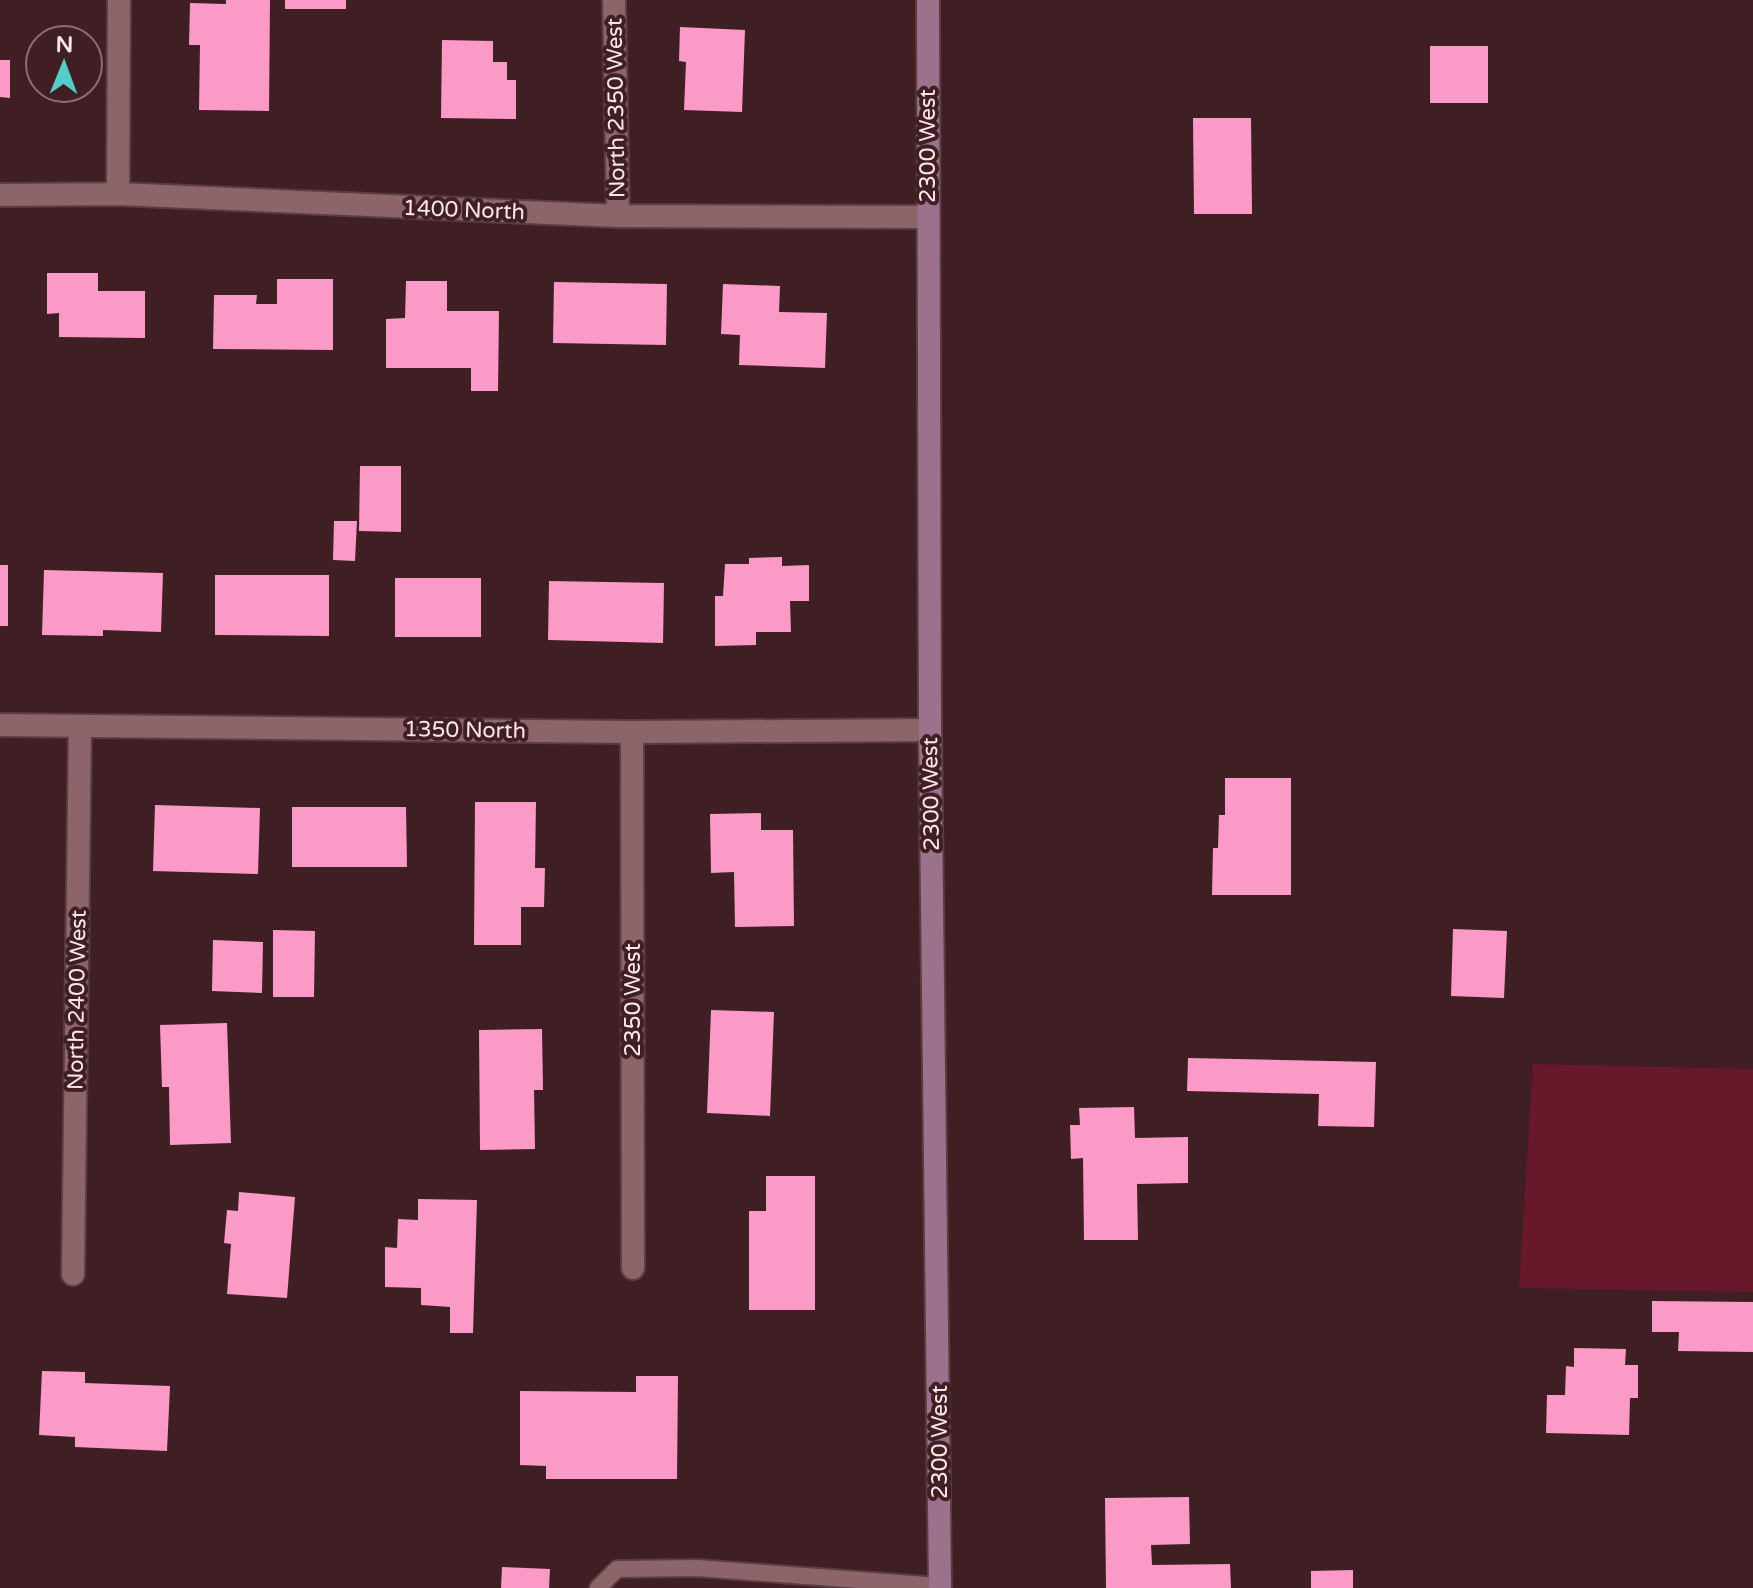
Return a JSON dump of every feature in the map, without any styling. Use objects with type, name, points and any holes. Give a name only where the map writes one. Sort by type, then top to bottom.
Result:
[{"type":"main road","name":"2300 West","points":[[928,0],[930,730],[940,1587]]},
{"type":"street","points":[[118,194],[119,0]]},
{"type":"street","name":"North 2350 West","points":[[614,0],[618,216]]},
{"type":"street","name":"1400 North","points":[[0,195],[118,194],[618,216],[928,217]]},
{"type":"street","name":"1350 North","points":[[0,725],[632,732],[930,730]]},
{"type":"street","name":"North 2400 West","points":[[73,1274],[80,726]]},
{"type":"street","name":"2350 West","points":[[632,732],[633,1268]]},
{"type":"lane","points":[[598,1588],[617,1569],[697,1568],[940,1587]]},
{"type":"shaded area","points":[[1533,1064],[1753,1069],[1753,1292],[1519,1288]]},
{"type":"building","points":[[226,0],[270,0],[269,111],[199,110],[200,45],[189,45],[190,3],[226,4]]},
{"type":"building","points":[[285,0],[346,0],[346,9],[285,9]]},
{"type":"building","points":[[680,27],[745,30],[742,112],[684,110],[686,62],[679,61]]},
{"type":"building","points":[[442,40],[493,41],[493,62],[507,62],[507,80],[516,80],[516,119],[441,118]]},
{"type":"building","points":[[1430,46],[1488,46],[1488,103],[1430,103]]},
{"type":"building","points":[[0,60],[10,60],[10,98],[0,97]]},
{"type":"building","points":[[1193,118],[1251,118],[1252,214],[1194,214]]},
{"type":"building","points":[[47,273],[98,273],[98,291],[145,291],[145,338],[59,337],[59,313],[47,314]]},
{"type":"building","points":[[277,279],[333,279],[333,350],[213,349],[214,295],[257,295],[256,304],[277,304]]},
{"type":"building","points":[[406,281],[447,281],[447,311],[499,311],[498,391],[471,391],[471,368],[386,368],[386,319],[405,318]]},
{"type":"building","points":[[554,282],[667,284],[666,345],[553,343]]},
{"type":"building","points":[[723,284],[780,286],[779,312],[827,313],[825,368],[739,365],[740,335],[721,334]]},
{"type":"building","points":[[360,466],[401,466],[401,532],[359,531]]},
{"type":"building","points":[[334,521],[357,521],[355,561],[333,560]]},
{"type":"building","points":[[782,557],[782,566],[809,565],[809,601],[790,601],[791,632],[756,632],[756,645],[715,646],[715,596],[723,596],[725,564],[749,564],[749,558]]},
{"type":"building","points":[[0,565],[8,565],[8,626],[0,626]]},
{"type":"building","points":[[44,570],[163,573],[161,632],[103,630],[103,636],[42,635]]},
{"type":"building","points":[[215,575],[329,575],[329,636],[215,635]]},
{"type":"building","points":[[395,578],[481,578],[481,637],[395,637]]},
{"type":"building","points":[[549,581],[664,583],[663,643],[548,640]]},
{"type":"building","points":[[1225,778],[1291,778],[1291,895],[1212,895],[1213,848],[1218,848],[1219,815],[1225,815]]},
{"type":"building","points":[[475,802],[536,802],[535,868],[545,868],[544,907],[521,907],[521,945],[474,945]]},
{"type":"building","points":[[155,805],[260,808],[258,874],[153,871]]},
{"type":"building","points":[[292,807],[406,807],[407,867],[292,867]]},
{"type":"building","points":[[761,813],[761,830],[793,830],[794,926],[735,927],[734,872],[711,873],[710,814]]},
{"type":"building","points":[[1453,929],[1507,931],[1504,998],[1451,996]]},
{"type":"building","points":[[273,930],[315,931],[314,997],[273,997]]},
{"type":"building","points":[[213,940],[263,942],[262,993],[212,991]]},
{"type":"building","points":[[711,1010],[774,1012],[770,1116],[707,1113]]},
{"type":"building","points":[[227,1023],[231,1143],[170,1145],[169,1087],[162,1087],[160,1025]]},
{"type":"building","points":[[542,1029],[543,1090],[534,1090],[535,1149],[480,1150],[479,1030]]},
{"type":"building","points":[[1188,1058],[1376,1062],[1374,1127],[1318,1126],[1319,1094],[1187,1091]]},
{"type":"building","points":[[1134,1107],[1135,1138],[1188,1137],[1188,1183],[1137,1184],[1138,1240],[1084,1240],[1083,1158],[1071,1159],[1070,1125],[1080,1125],[1079,1108]]},
{"type":"building","points":[[766,1176],[815,1176],[815,1310],[749,1310],[749,1211],[766,1211]]},
{"type":"building","points":[[239,1192],[295,1197],[287,1298],[227,1294],[231,1244],[224,1243],[227,1210],[238,1211]]},
{"type":"building","points":[[418,1199],[477,1200],[473,1333],[450,1333],[450,1307],[421,1305],[421,1288],[385,1287],[385,1247],[397,1248],[398,1219],[418,1220]]},
{"type":"building","points":[[1652,1301],[1753,1302],[1753,1352],[1678,1351],[1679,1332],[1652,1332]]},
{"type":"building","points":[[1574,1348],[1626,1349],[1625,1365],[1638,1365],[1638,1398],[1630,1398],[1629,1435],[1546,1433],[1547,1395],[1565,1395],[1566,1366],[1574,1367]]},
{"type":"building","points":[[42,1371],[85,1372],[85,1383],[170,1386],[167,1451],[75,1447],[75,1437],[39,1435]]},
{"type":"building","points":[[636,1376],[678,1376],[677,1479],[546,1479],[546,1466],[520,1465],[520,1391],[636,1392]]},
{"type":"building","points":[[1189,1497],[1190,1544],[1151,1545],[1152,1565],[1230,1564],[1231,1588],[1106,1588],[1105,1498]]},
{"type":"building","points":[[502,1567],[550,1569],[549,1588],[501,1588]]},
{"type":"building","points":[[1353,1570],[1353,1588],[1311,1588],[1311,1571]]}]
